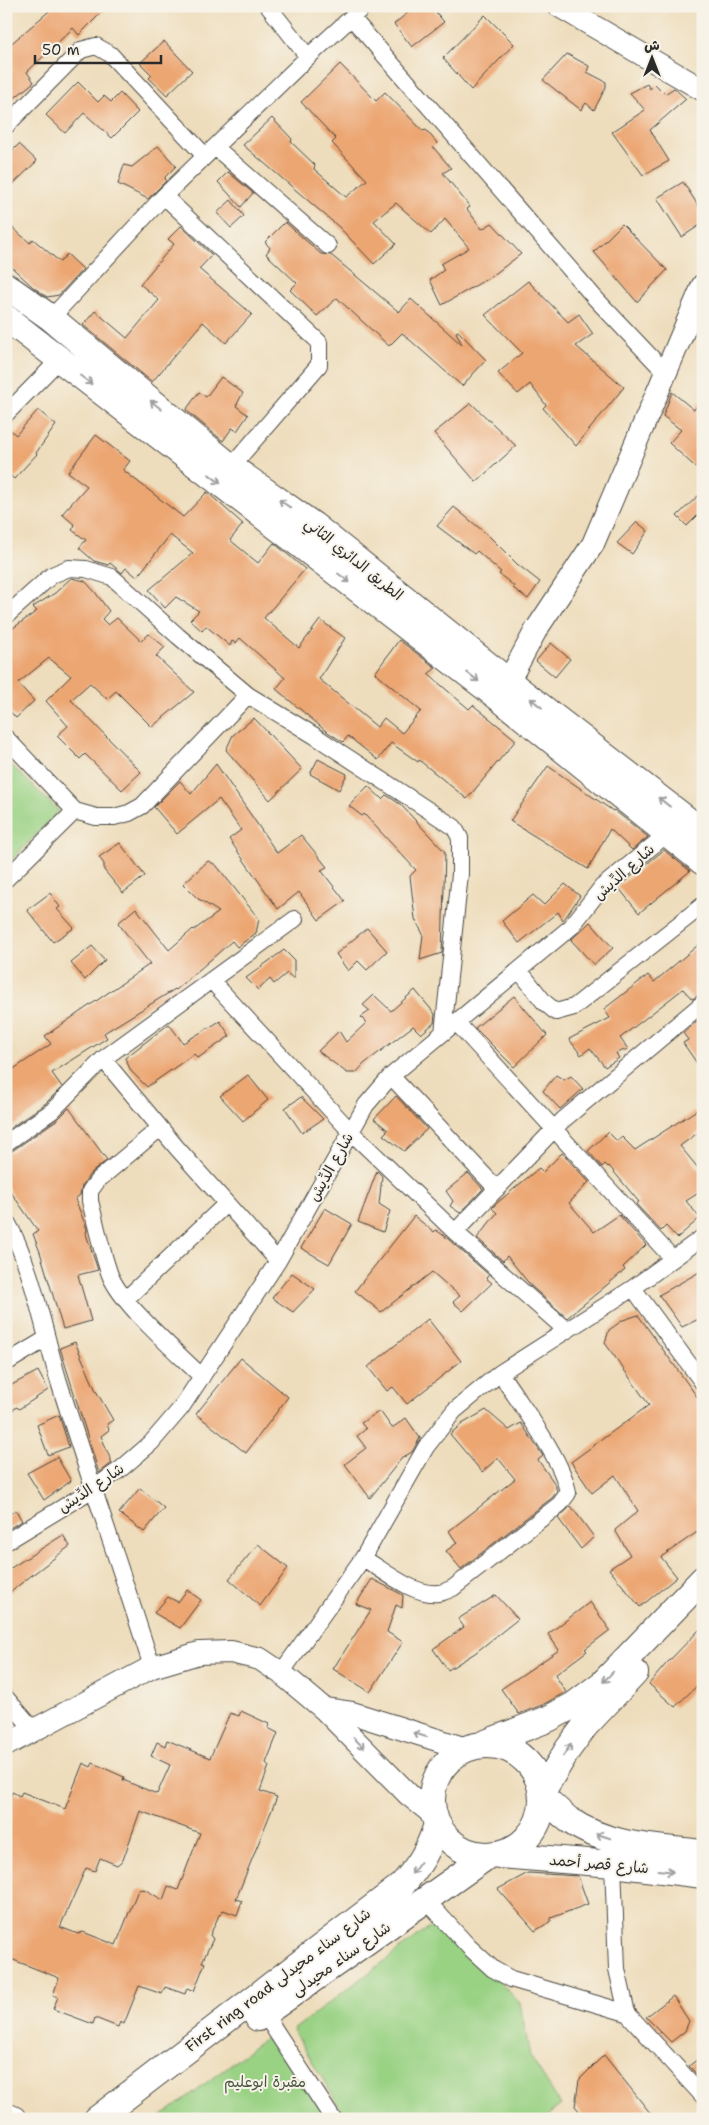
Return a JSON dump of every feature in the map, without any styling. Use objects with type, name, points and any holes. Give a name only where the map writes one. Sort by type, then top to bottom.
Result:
[{"type":"main road","name":"الطريق الدائري الثاني","points":[[6,286],[51,318],[231,467],[313,525],[667,834],[703,862]]},
{"type":"main road","name":"الطريق الدائري الثاني","points":[[6,318],[59,360],[504,690],[700,824]]},
{"type":"main road","points":[[472,1748],[496,1746],[515,1752],[536,1773],[542,1794],[540,1817],[530,1835],[515,1848],[492,1855],[468,1852],[458,1847],[446,1837],[435,1819],[432,1792],[440,1771],[447,1762],[472,1748],[548,1719],[574,1705],[602,1684],[703,1579]]},
{"type":"main road","points":[[542,1794],[568,1748],[585,1726],[703,1599]]},
{"type":"main road","name":"شارع قصر أحمد","points":[[542,1794],[569,1820],[592,1833],[628,1844],[703,1853]]},
{"type":"main road","name":"First ring road شارع سناء محيدلى","points":[[103,2117],[402,1885],[417,1868],[429,1848],[435,1819]]},
{"type":"main road","name":"شارع قصر أحمد","points":[[492,1855],[613,1864],[703,1876]]},
{"type":"main road","name":"شارع سناء محيدلى","points":[[103,2117],[264,2013],[492,1855]]},
{"type":"main road","points":[[6,2116],[13,2119]]},
{"type":"street","points":[[268,6],[308,57]]},
{"type":"street","points":[[51,318],[164,196],[308,57],[364,6]]},
{"type":"street","points":[[559,6],[700,91]]},
{"type":"street","points":[[352,18],[582,284],[665,372]]},
{"type":"street","points":[[6,126],[81,50],[96,46],[110,54],[210,152],[328,246]]},
{"type":"street","points":[[164,196],[319,342],[319,365],[231,467]]},
{"type":"street","points":[[504,690],[536,630],[593,544],[703,285]]},
{"type":"street","points":[[6,414],[59,360]]},
{"type":"street","points":[[6,616],[52,576],[69,568],[86,569],[112,577],[248,695],[454,827],[460,838],[460,874],[443,1034]]},
{"type":"street","points":[[6,738],[75,811],[96,816],[114,817],[129,813],[142,806],[248,695]]},
{"type":"street","points":[[6,879],[75,811]]},
{"type":"street","name":"شارع الدِّيسْ","points":[[6,1542],[93,1489],[122,1468],[151,1443],[181,1408],[278,1261],[366,1105],[391,1076],[570,927],[602,887],[667,834],[700,824]]},
{"type":"street","points":[[518,970],[544,1002],[556,1012],[574,1007],[703,905]]},
{"type":"street","points":[[6,1143],[52,1111],[103,1059],[295,919]]},
{"type":"street","points":[[211,980],[351,1132],[455,1232],[566,1330]]},
{"type":"street","points":[[455,1232],[555,1129],[703,1003]]},
{"type":"street","points":[[456,1022],[672,1258]]},
{"type":"street","points":[[103,1059],[160,1128],[278,1261]]},
{"type":"street","points":[[391,1076],[497,1189]]},
{"type":"street","points":[[160,1128],[98,1180],[90,1190],[90,1201],[110,1275],[126,1299],[202,1376]]},
{"type":"street","points":[[126,1299],[226,1204]]},
{"type":"street","points":[[6,1220],[28,1273],[46,1339],[93,1489],[126,1582],[152,1667]]},
{"type":"street","points":[[281,1673],[363,1558],[426,1447],[454,1411],[500,1373],[633,1288],[703,1237]]},
{"type":"street","points":[[633,1288],[703,1383]]},
{"type":"street","points":[[6,1363],[46,1339]]},
{"type":"street","points":[[363,1558],[412,1588],[439,1594],[453,1588],[560,1504],[568,1493],[566,1479],[558,1462],[500,1373]]},
{"type":"street","points":[[6,1745],[152,1667],[199,1653],[230,1652],[260,1660],[281,1673],[324,1709],[435,1819]]},
{"type":"street","points":[[6,1698],[34,1730]]},
{"type":"street","points":[[324,1709],[352,1713],[472,1748]]},
{"type":"street","points":[[613,1864],[617,1969],[626,2013]]},
{"type":"street","points":[[426,1900],[469,1947],[493,1969],[511,1979],[626,2013],[703,2096]]},
{"type":"street","points":[[264,2013],[333,2119]]},
{"type":"green space","points":[[6,760],[59,811],[6,866]]},
{"type":"green space","points":[[439,1920],[520,2003],[530,2056],[561,2105],[543,2119],[347,2119],[293,2030]]},
{"type":"green space","name":"مقبرة ابوعليم","points":[[267,2037],[281,2040],[329,2119],[158,2119]]},
{"type":"building","points":[[55,6],[108,6],[79,35],[73,28],[27,72],[34,82],[6,105],[6,48]]},
{"type":"building","points":[[416,6],[431,6],[444,22],[412,47],[394,24]]},
{"type":"building","points":[[485,15],[514,44],[471,90],[443,58]]},
{"type":"building","points":[[164,41],[192,71],[167,95],[149,78],[152,75],[140,63]]},
{"type":"building","points":[[567,54],[589,66],[587,72],[606,82],[606,87],[594,110],[586,103],[581,110],[543,80]]},
{"type":"building","points":[[340,64],[376,101],[385,92],[423,131],[426,130],[437,143],[433,147],[451,168],[443,173],[470,207],[467,209],[482,229],[492,223],[521,254],[492,276],[442,305],[430,280],[444,270],[441,264],[469,248],[445,219],[431,234],[396,203],[374,221],[396,244],[374,264],[339,227],[243,145],[272,118],[292,139],[291,142],[315,165],[314,169],[346,197],[367,180],[332,143],[336,139],[301,102]]},
{"type":"building","points":[[78,82],[98,102],[104,96],[111,102],[120,93],[138,112],[112,138],[84,113],[65,133],[46,115]]},
{"type":"building","points":[[647,84],[650,89],[655,84],[665,94],[674,88],[686,99],[650,130],[669,161],[643,175],[612,132],[645,110],[630,93]]},
{"type":"building","points":[[19,144],[37,161],[6,191],[6,157]]},
{"type":"building","points":[[158,146],[176,166],[165,177],[166,181],[148,199],[118,184],[124,165],[132,167]]},
{"type":"building","points":[[228,172],[253,193],[241,207],[218,182]]},
{"type":"building","points":[[683,182],[703,213],[703,223],[682,237],[657,198]]},
{"type":"building","points":[[231,200],[244,216],[231,228],[217,213]]},
{"type":"building","points":[[6,222],[30,243],[33,239],[60,262],[67,254],[83,269],[59,295],[47,297],[6,262]]},
{"type":"building","points":[[285,222],[321,254],[331,255],[399,312],[411,299],[462,345],[456,332],[458,331],[486,360],[462,386],[402,333],[389,346],[337,298],[317,316],[290,290],[297,283],[266,254],[270,248],[265,242]]},
{"type":"building","points":[[622,224],[667,270],[637,302],[594,252]]},
{"type":"building","points":[[181,226],[212,255],[199,269],[252,314],[226,343],[203,322],[152,382],[83,325],[95,311],[127,338],[159,300],[140,284],[174,244],[168,239]]},
{"type":"building","points":[[528,281],[568,322],[579,314],[593,334],[576,346],[624,387],[576,446],[543,408],[546,405],[530,384],[518,394],[498,373],[522,353],[485,315]]},
{"type":"building","points":[[221,377],[243,393],[236,406],[248,415],[237,431],[232,428],[223,441],[186,410],[199,392],[206,397]]},
{"type":"building","points":[[672,392],[694,410],[703,397],[703,474],[669,443],[681,430],[663,416]]},
{"type":"building","points":[[471,403],[516,446],[476,482],[434,433]]},
{"type":"building","points":[[38,410],[56,425],[37,454],[14,479],[6,472],[6,426],[16,435]]},
{"type":"building","points":[[96,435],[130,461],[123,470],[183,517],[207,492],[243,524],[230,540],[258,563],[274,543],[305,569],[264,618],[299,648],[320,620],[345,638],[319,679],[377,727],[384,718],[402,733],[421,711],[375,673],[399,640],[436,668],[428,674],[469,709],[473,705],[516,740],[467,799],[419,760],[418,762],[391,743],[378,760],[348,736],[343,742],[326,731],[276,689],[285,678],[240,638],[236,643],[232,641],[230,646],[206,626],[202,631],[190,620],[199,611],[176,597],[165,608],[149,590],[193,553],[170,535],[137,577],[126,568],[122,573],[110,563],[108,565],[94,561],[79,548],[86,540],[72,530],[75,525],[62,514],[87,486],[68,472]]},
{"type":"building","points":[[703,491],[703,510],[687,526],[677,516]]},
{"type":"building","points":[[454,507],[489,536],[517,564],[540,582],[528,599],[513,588],[514,586],[499,574],[501,572],[477,551],[474,554],[437,526]]},
{"type":"building","points":[[637,522],[648,531],[632,554],[617,543]]},
{"type":"building","points":[[71,578],[85,581],[95,592],[109,611],[102,619],[108,625],[117,618],[141,641],[149,634],[165,647],[156,656],[194,692],[152,727],[116,691],[107,699],[90,683],[71,700],[141,772],[122,790],[85,754],[80,759],[57,736],[68,726],[46,701],[71,676],[49,658],[18,683],[34,701],[16,718],[6,707],[6,633],[37,611],[33,607],[55,593]]},
{"type":"building","points":[[551,643],[570,659],[555,677],[536,661]]},
{"type":"building","points":[[254,718],[302,769],[270,800],[226,750],[233,735]]},
{"type":"building","points":[[318,759],[347,774],[339,790],[310,774]]},
{"type":"building","points":[[216,764],[277,853],[301,835],[327,867],[321,870],[345,901],[319,920],[299,892],[278,909],[229,839],[241,830],[219,799],[177,834],[154,807],[180,781],[191,794]]},
{"type":"building","points":[[548,766],[614,810],[648,837],[632,850],[610,829],[588,869],[510,821]]},
{"type":"building","points":[[368,786],[382,799],[386,795],[400,804],[445,852],[442,953],[420,960],[423,934],[415,919],[410,876],[416,870],[364,814],[362,816],[349,806]]},
{"type":"building","points":[[120,843],[145,876],[123,893],[104,870],[104,864],[99,857]]},
{"type":"building","points":[[664,850],[690,871],[639,913],[618,887]]},
{"type":"building","points":[[208,861],[216,865],[259,919],[256,933],[237,947],[232,941],[176,990],[104,1033],[107,1038],[52,1073],[62,1087],[46,1103],[6,1131],[6,1074],[51,1044],[45,1036],[150,964],[118,923],[136,908],[169,950],[193,929],[219,912],[197,898],[183,884]]},
{"type":"building","points":[[565,884],[580,896],[565,918],[563,920],[558,912],[519,943],[502,921],[533,895],[544,905]]},
{"type":"building","points":[[50,893],[60,907],[57,909],[74,928],[53,942],[27,910]]},
{"type":"building","points":[[590,922],[613,948],[594,965],[571,940]]},
{"type":"building","points":[[367,928],[387,951],[367,970],[358,961],[348,971],[336,954]]},
{"type":"building","points":[[703,941],[703,993],[692,999],[683,989],[620,1038],[628,1049],[616,1053],[619,1058],[605,1067],[590,1048],[581,1055],[569,1039],[610,1018],[604,1009],[648,975],[654,982]]},
{"type":"building","points":[[92,946],[105,960],[85,980],[71,963]]},
{"type":"building","points":[[284,950],[294,960],[294,979],[287,973],[274,984],[270,979],[258,990],[246,978]]},
{"type":"building","points":[[415,990],[435,1014],[434,1023],[421,1034],[413,1026],[364,1064],[356,1073],[347,1073],[318,1051],[339,1031],[346,1042],[366,1023],[361,1017],[370,1011],[363,1005],[374,995],[391,1011]]},
{"type":"building","points":[[514,996],[547,1035],[514,1067],[475,1028]]},
{"type":"building","points":[[703,1016],[703,1072],[683,1043],[688,1040],[683,1033]]},
{"type":"building","points":[[220,1021],[230,1036],[198,1058],[194,1054],[147,1087],[131,1071],[125,1058],[169,1024],[183,1043]]},
{"type":"building","points":[[248,1075],[268,1100],[243,1121],[220,1096]]},
{"type":"building","points":[[556,1075],[564,1080],[571,1076],[583,1089],[560,1109],[543,1091]]},
{"type":"building","points":[[396,1096],[427,1129],[404,1151],[383,1135],[388,1130],[374,1119]]},
{"type":"building","points":[[301,1097],[323,1119],[302,1133],[285,1108]]},
{"type":"building","points":[[703,1106],[703,1129],[680,1146],[703,1174],[703,1190],[686,1201],[700,1218],[677,1238],[666,1226],[661,1231],[636,1204],[639,1202],[609,1166],[605,1164],[602,1167],[588,1151],[608,1132],[617,1141],[622,1137],[635,1150]]},
{"type":"building","points":[[69,1108],[107,1160],[90,1174],[82,1186],[80,1195],[75,1199],[87,1229],[86,1234],[98,1270],[78,1275],[91,1321],[63,1329],[33,1234],[38,1231],[6,1185],[6,1153],[12,1151],[58,1119]]},
{"type":"building","points":[[562,1153],[589,1182],[569,1203],[594,1232],[619,1215],[646,1245],[623,1267],[625,1270],[567,1318],[531,1286],[507,1256],[503,1261],[477,1238],[497,1213],[492,1208],[497,1203],[539,1168],[543,1172]]},
{"type":"building","points":[[377,1171],[382,1176],[379,1204],[390,1211],[383,1232],[358,1222]]},
{"type":"building","points":[[468,1173],[483,1189],[460,1213],[450,1206],[453,1201],[446,1191]]},
{"type":"building","points":[[325,1208],[352,1224],[329,1264],[301,1248]]},
{"type":"building","points":[[414,1216],[434,1232],[436,1230],[447,1238],[489,1275],[486,1278],[492,1283],[463,1311],[453,1302],[460,1296],[432,1272],[381,1312],[355,1291]]},
{"type":"building","points":[[703,1270],[703,1317],[682,1327],[659,1295]]},
{"type":"building","points":[[292,1273],[315,1289],[293,1312],[272,1298]]},
{"type":"building","points":[[638,1315],[703,1405],[703,1528],[661,1557],[677,1577],[640,1607],[609,1569],[630,1555],[615,1530],[638,1511],[615,1475],[592,1493],[571,1462],[649,1405],[605,1343],[609,1330],[623,1320]]},
{"type":"building","points":[[428,1319],[461,1361],[407,1404],[393,1387],[387,1391],[368,1367]]},
{"type":"building","points":[[75,1342],[96,1391],[113,1420],[107,1424],[109,1430],[101,1436],[112,1463],[99,1473],[60,1348]]},
{"type":"building","points":[[241,1358],[288,1397],[246,1453],[196,1414]]},
{"type":"building","points":[[38,1371],[48,1390],[19,1409],[17,1407],[6,1414],[6,1388]]},
{"type":"building","points":[[486,1410],[509,1430],[521,1423],[543,1456],[538,1460],[555,1484],[557,1491],[553,1497],[461,1569],[446,1551],[457,1543],[449,1531],[515,1479],[498,1458],[482,1472],[450,1434],[462,1424]]},
{"type":"building","points":[[380,1411],[392,1428],[406,1418],[420,1438],[412,1452],[402,1458],[370,1498],[345,1464],[366,1448],[357,1436],[366,1429],[361,1423]]},
{"type":"building","points":[[59,1415],[69,1447],[48,1455],[37,1425]]},
{"type":"building","points":[[57,1457],[71,1481],[44,1500],[27,1473]]},
{"type":"building","points":[[140,1488],[164,1508],[144,1532],[119,1513]]},
{"type":"building","points":[[571,1506],[594,1537],[581,1549],[558,1518]]},
{"type":"building","points":[[16,1510],[22,1521],[6,1530],[6,1516]]},
{"type":"building","points":[[63,1535],[70,1546],[6,1595],[6,1571]]},
{"type":"building","points":[[258,1544],[288,1568],[260,1606],[229,1579]]},
{"type":"building","points":[[372,1579],[403,1595],[402,1608],[396,1605],[387,1632],[403,1642],[370,1692],[333,1669],[371,1610],[356,1604]]},
{"type":"building","points":[[187,1590],[201,1600],[180,1628],[154,1613],[168,1597],[178,1602]]},
{"type":"building","points":[[496,1595],[518,1619],[475,1653],[448,1670],[433,1649],[464,1627],[458,1619]]},
{"type":"building","points":[[590,1602],[610,1630],[585,1649],[587,1651],[555,1675],[566,1692],[542,1705],[519,1714],[501,1689],[559,1650],[548,1634]]},
{"type":"building","points":[[703,1626],[703,1680],[675,1707],[649,1684]]},
{"type":"building","points":[[241,1711],[269,1724],[268,1728],[278,1733],[266,1763],[269,1766],[260,1791],[277,1797],[236,1899],[242,1901],[237,1915],[223,1910],[220,1913],[210,1935],[213,1939],[202,1962],[205,1963],[194,1991],[187,1988],[185,1994],[165,1987],[162,1994],[139,1986],[124,2024],[120,2022],[118,2027],[95,2018],[93,2024],[53,2009],[58,1997],[53,1995],[59,1978],[6,1957],[6,1806],[12,1792],[20,1796],[22,1792],[65,1809],[83,1763],[91,1767],[93,1763],[124,1777],[123,1780],[157,1794],[170,1765],[151,1756],[157,1742],[165,1746],[167,1740],[210,1758],[230,1713],[239,1716]],"holes":[[[140,1811],[200,1833],[178,1890],[168,1886],[163,1900],[144,1889],[138,1890],[116,1945],[83,1932],[78,1934],[60,1927],[86,1868],[95,1871],[100,1858],[117,1865],[123,1860]]]},
{"type":"building","points":[[528,1873],[578,1876],[588,1904],[551,1918],[551,1921],[535,1931],[498,1889]]},
{"type":"building","points":[[673,1996],[689,2021],[685,2031],[671,2042],[646,2017]]},
{"type":"building","points":[[604,2055],[655,2119],[586,2119],[575,2106],[579,2080]]},
{"type":"building","points":[[703,2055],[703,2081],[689,2066]]}]
